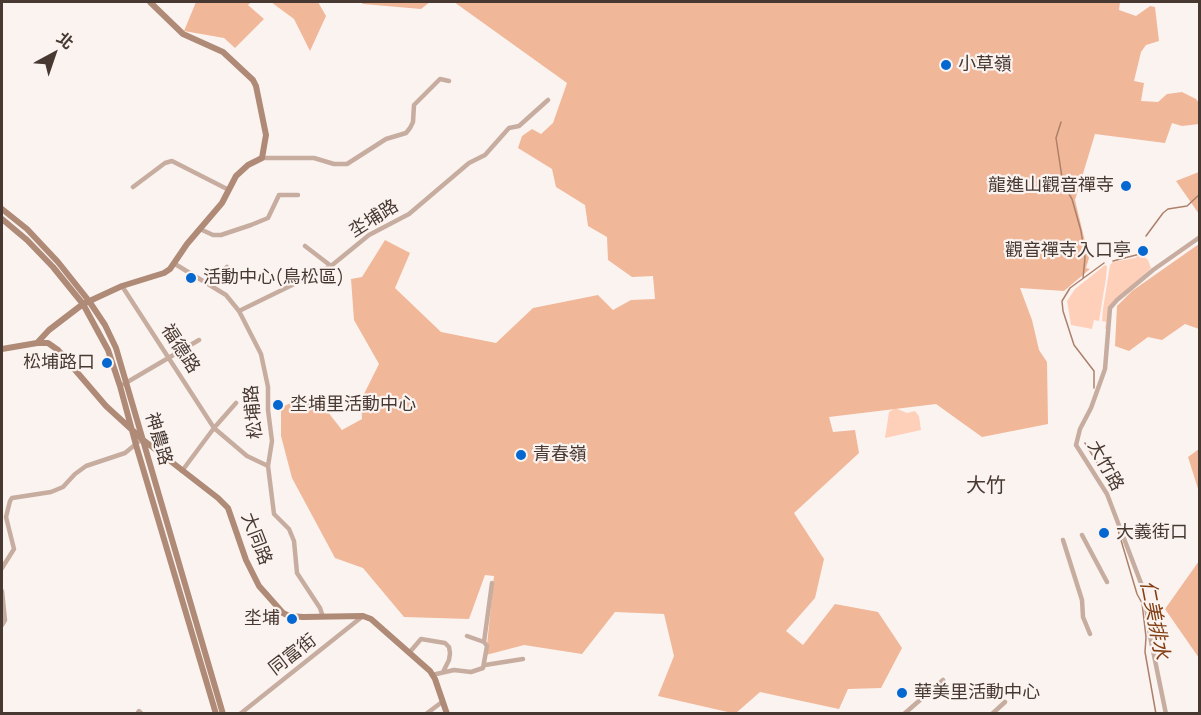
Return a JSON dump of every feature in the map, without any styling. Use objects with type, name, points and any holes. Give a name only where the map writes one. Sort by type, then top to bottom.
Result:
[{"type":"street","points":[[150,2],[183,34],[223,52],[253,80],[266,135],[262,158]]},
{"type":"street","points":[[2,350],[37,343],[49,330],[86,302],[122,286],[164,273],[175,264],[187,244],[222,203],[241,169],[262,158],[314,158],[334,164],[347,164],[386,139],[406,133],[413,122],[414,105],[440,79],[449,81]]},
{"type":"street","name":"坔埔路","points":[[239,311],[331,266],[369,236],[409,214],[469,163],[485,155],[509,128],[519,126],[548,100]]},
{"type":"street","points":[[133,187],[165,163],[172,161],[229,190]]},
{"type":"street","points":[[200,229],[213,235],[240,229],[268,218],[279,195],[298,195]]},
{"type":"street","name":"神農路","points":[[2,209],[27,230],[58,262],[86,302],[124,385],[142,439],[217,712]]},
{"type":"street","name":"神農路","points":[[2,219],[27,240],[86,302]]},
{"type":"street","name":"大竹路","points":[[1166,714],[1150,636],[1144,591],[1107,494],[1076,445],[1080,429],[1091,408],[1105,369],[1110,308],[1153,270],[1200,237]]},
{"type":"street","points":[[305,246],[331,266]]},
{"type":"street","name":"松埔路","points":[[175,264],[226,295],[239,311],[261,354],[266,376],[272,441],[268,466],[274,514],[289,529],[294,542],[297,573],[320,608],[323,617]]},
{"type":"street","points":[[208,284],[227,267]]},
{"type":"street","name":"福德路","points":[[122,286],[214,428],[247,456],[268,466]]},
{"type":"street","points":[[124,385],[199,340]]},
{"type":"street","name":"大同路","points":[[37,343],[48,344],[58,350],[106,406],[142,439],[228,508],[246,560],[259,586],[289,616],[363,616]]},
{"type":"street","name":"神農路","points":[[124,385],[131,428],[217,712]]},
{"type":"street","points":[[182,471],[236,403]]},
{"type":"street","points":[[2,568],[14,549],[6,517],[12,498],[51,492],[63,487],[86,466],[125,453],[142,439]]},
{"type":"street","points":[[1082,535],[1107,582]]},
{"type":"street","points":[[1063,540],[1082,600],[1083,617],[1090,634]]},
{"type":"street","points":[[485,665],[487,646],[484,642],[492,583]]},
{"type":"street","points":[[2,591],[5,620],[2,625]]},
{"type":"street","points":[[363,616],[371,619],[432,675],[447,714]]},
{"type":"street","name":"同富街","points":[[240,714],[363,616]]},
{"type":"street","points":[[467,636],[484,642]]},
{"type":"street","points":[[409,653],[421,639],[445,643],[450,653],[443,672]]},
{"type":"street","points":[[432,675],[454,670],[471,672],[485,665],[523,659]]},
{"type":"street","points":[[904,714],[943,680]]},
{"type":"street","points":[[426,714],[442,702]]},
{"type":"street","points":[[992,714],[1005,702]]},
{"type":"street","points":[[137,714],[139,711],[142,714]]},
{"type":"shaded area","points":[[196,2],[251,2],[248,5],[264,19],[235,48],[224,38],[184,31]]},
{"type":"shaded area","points":[[271,2],[318,2],[326,16],[310,51],[294,19]]},
{"type":"shaded area","points":[[360,2],[430,2],[421,9]]},
{"type":"shaded area","points":[[454,2],[1120,2],[1119,10],[1136,16],[1150,6],[1155,7],[1159,41],[1146,45],[1141,52],[1134,81],[1144,83],[1141,101],[1158,102],[1167,94],[1182,92],[1199,103],[1199,124],[1182,126],[1172,123],[1165,143],[1095,134],[1075,200],[1089,258],[1086,268],[1090,269],[1064,291],[1020,288],[1032,320],[1039,350],[1047,362],[1048,424],[982,437],[936,404],[829,417],[833,432],[855,430],[859,453],[794,513],[824,559],[815,598],[786,631],[803,645],[835,604],[878,612],[902,648],[881,688],[848,689],[839,709],[760,692],[736,713],[658,696],[674,656],[664,614],[615,612],[582,654],[524,645],[486,655],[494,576],[485,575],[469,619],[404,617],[363,568],[335,558],[292,478],[281,436],[281,408],[299,398],[311,399],[324,407],[342,430],[362,419],[361,400],[379,364],[354,320],[351,279],[362,277],[385,240],[410,253],[395,288],[441,332],[496,343],[533,308],[598,295],[613,310],[631,300],[655,299],[653,276],[632,277],[608,260],[607,237],[588,226],[585,205],[556,187],[552,169],[518,148],[522,136],[532,129],[541,134],[553,123],[567,83]]},
{"type":"shaded area","points":[[1200,172],[1199,214],[1176,181]]},
{"type":"shaded area","points":[[1199,244],[1199,329],[1185,324],[1162,340],[1148,337],[1129,351],[1115,346],[1117,306],[1132,291]]},
{"type":"shaded area","points":[[1141,254],[1148,260],[1151,268],[1112,303],[1109,329],[1105,329],[1106,322],[1102,321],[1110,265],[1113,262],[1135,258]]},
{"type":"shaded area","points":[[1105,265],[1107,266],[1106,278],[1099,321],[1094,320],[1092,329],[1071,325],[1067,301],[1075,289]]},
{"type":"shaded area","points":[[895,408],[907,413],[915,411],[919,416],[921,430],[885,438],[889,412]]},
{"type":"shaded area","points":[[1199,449],[1199,492],[1188,457]]},
{"type":"shaded area","points":[[1199,561],[1200,658],[1165,609]]},
{"type":"waterway","points":[[1061,122],[1056,138],[1063,184],[1072,199],[1081,231],[1085,258],[1083,278]]},
{"type":"waterway","name":"仁美排水","points":[[1146,236],[1168,209],[1187,206],[1200,194]]},
{"type":"waterway","name":"仁美排水","points":[[1113,261],[1140,254]]},
{"type":"waterway","name":"仁美排水","points":[[1094,388],[1094,371],[1074,345],[1062,301],[1070,288],[1104,263]]},
{"type":"waterway","name":"仁美排水","points":[[1085,443],[1109,482]]},
{"type":"waterway","name":"仁美排水","points":[[1118,530],[1137,594],[1142,603],[1146,637],[1145,652],[1156,714]]},
{"type":"place","name":"小草嶺","points":[[946,65]]},
{"type":"place","name":"龍進山觀音禪寺","points":[[1126,186]]},
{"type":"place","name":"觀音禪寺入口亭","points":[[1143,251]]},
{"type":"place","name":"活動中心(鳥松區)","points":[[191,278]]},
{"type":"place","name":"松埔路口","points":[[107,363]]},
{"type":"place","name":"坔埔里活動中心","points":[[278,405]]},
{"type":"place","name":"青春嶺","points":[[521,455]]},
{"type":"place","name":"大義街口","points":[[1104,533]]},
{"type":"place","name":"坔埔","points":[[292,619]]},
{"type":"place","name":"華美里活動中心","points":[[902,693]]},
{"type":"district","name":"大竹","points":[[986,486]]}]
